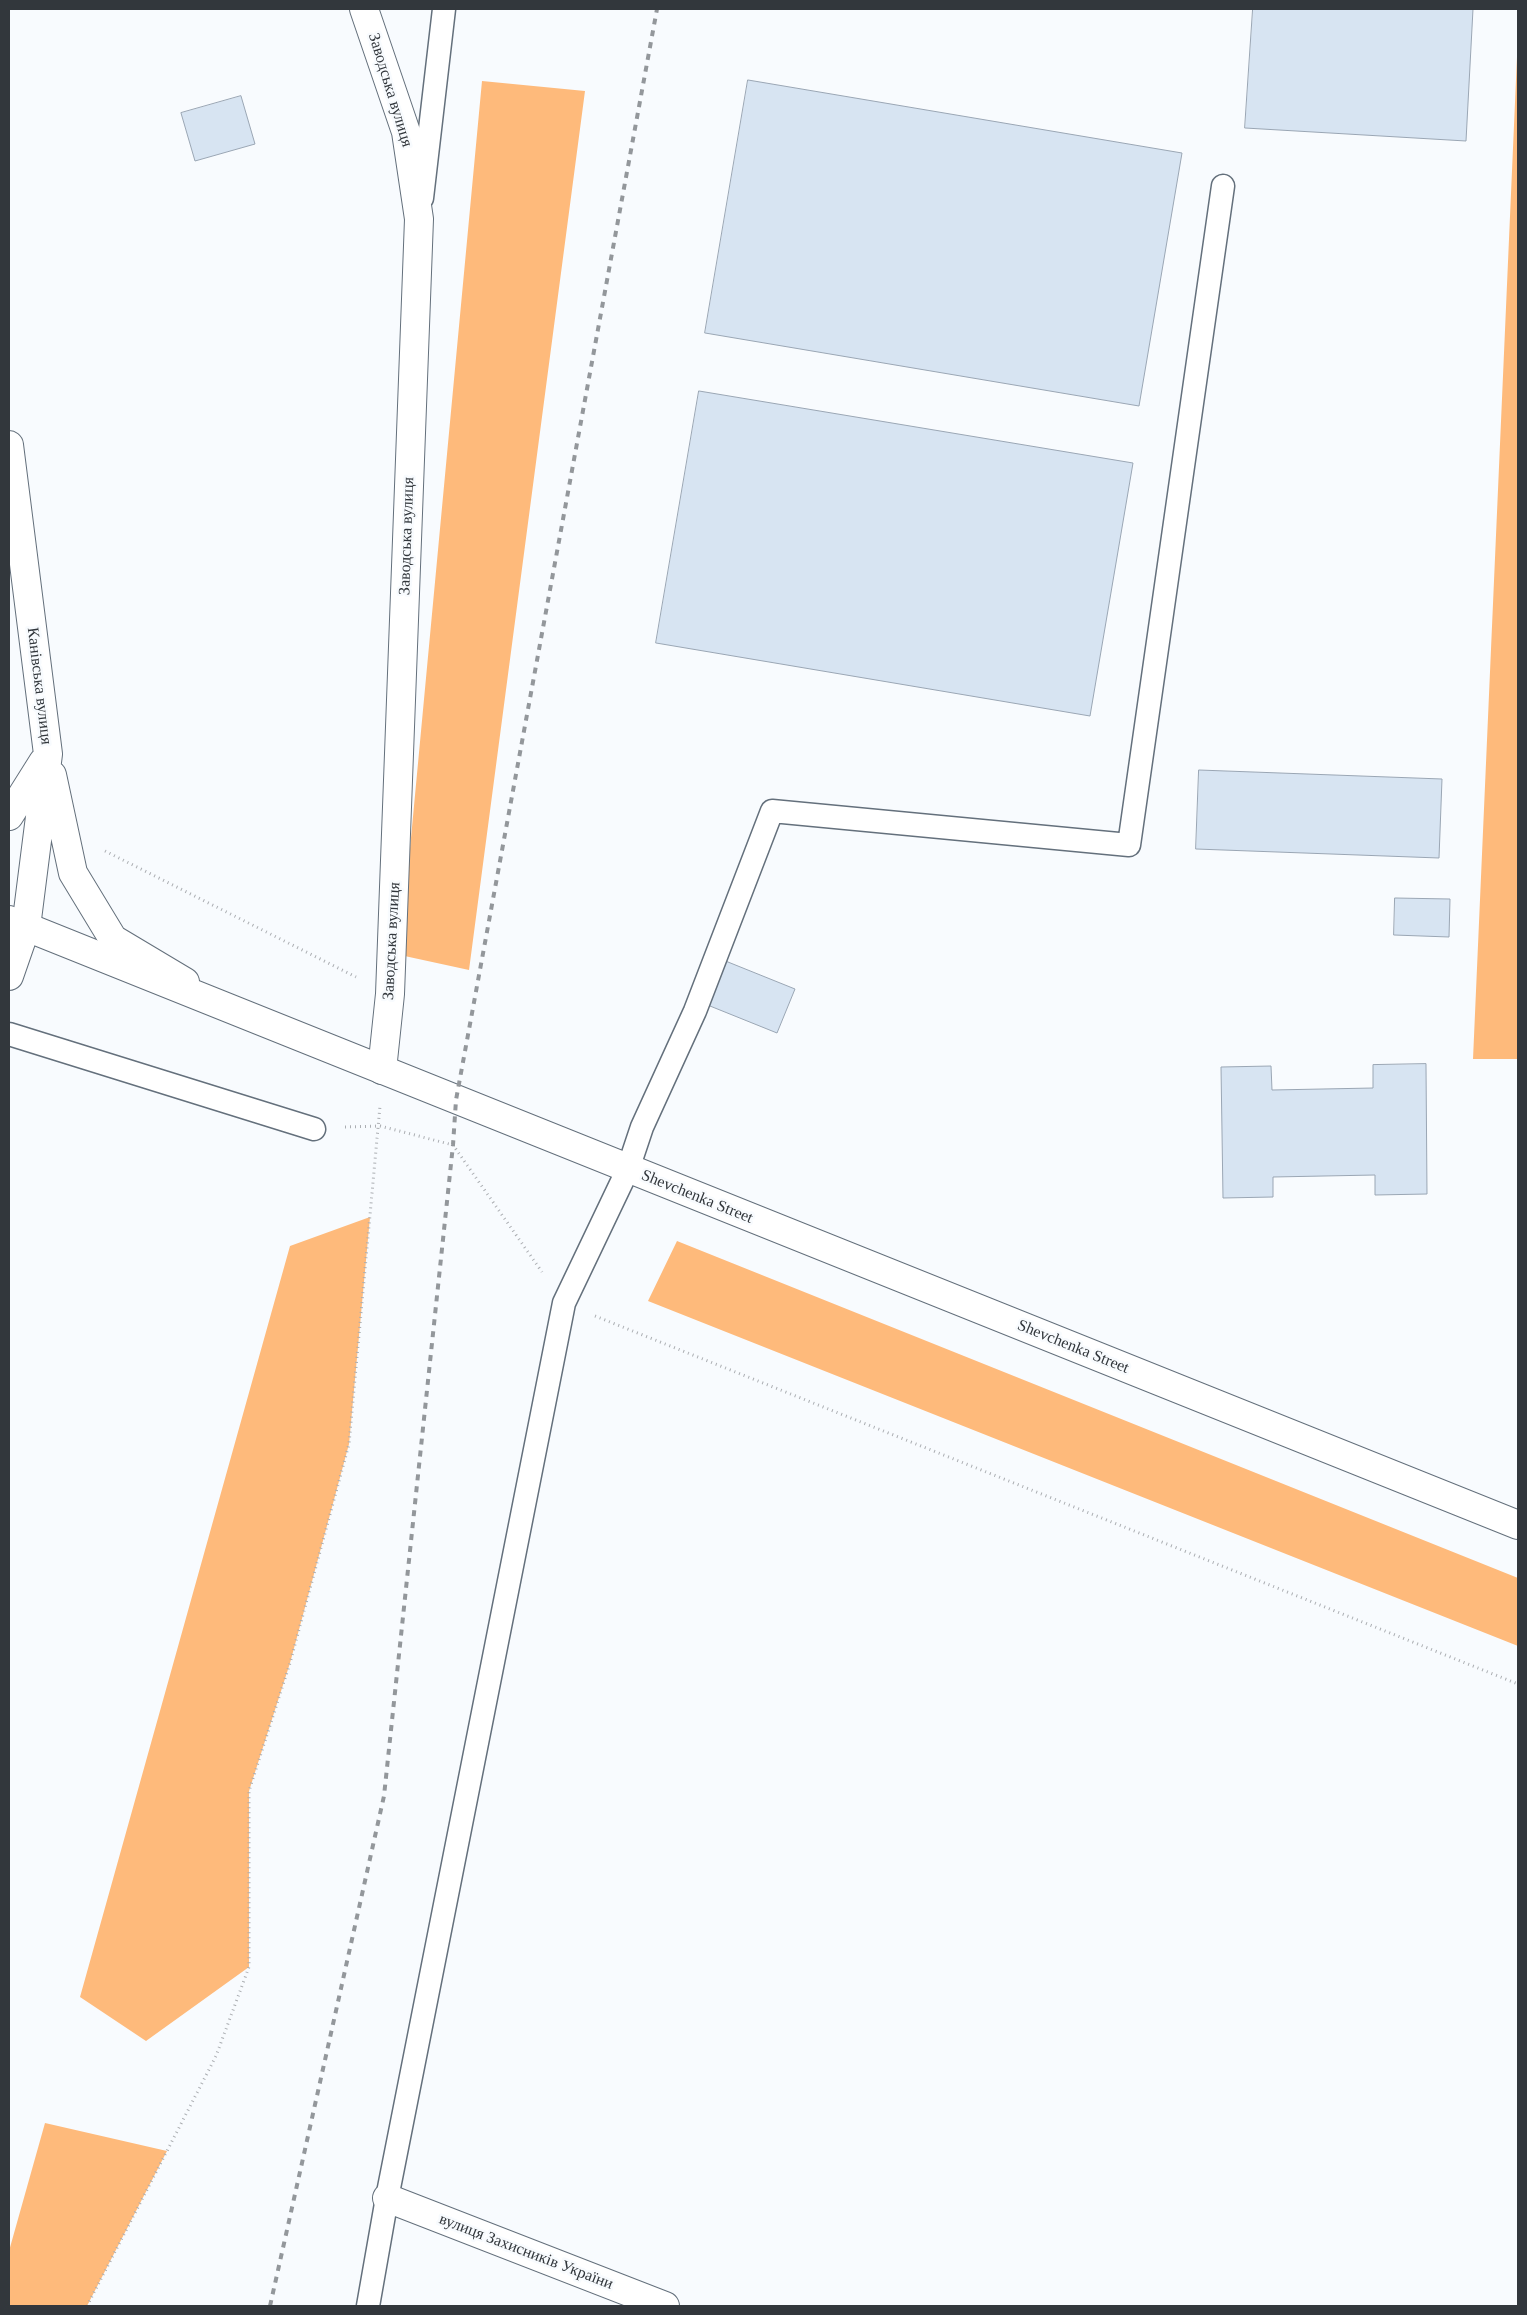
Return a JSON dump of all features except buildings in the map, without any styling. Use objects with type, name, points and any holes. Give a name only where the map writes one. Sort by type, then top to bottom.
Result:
[{"type":"street","name":"Заводська вулиця","points":[[364,9],[406,132],[419,219],[390,994],[382,1070]]},
{"type":"street","name":"Канівська вулиця","points":[[9,445],[48,754],[9,976]]},
{"type":"street","points":[[9,816],[48,754]]},
{"type":"street","points":[[48,754],[74,873],[113,939],[236,1012]]},
{"type":"street","points":[[17,924],[236,1012]]},
{"type":"street","name":"Shevchenka Street","points":[[236,1012],[1518,1525]]},
{"type":"street","name":"вулиця Захисників України","points":[[387,2198],[665,2306]]},
{"type":"lane","points":[[419,219],[444,9]]},
{"type":"lane","points":[[368,2306],[387,2198],[564,1304],[628,1169],[642,1127],[695,1011],[772,811],[1129,845],[1223,186]]},
{"type":"lane","points":[[9,1034],[314,1129]]},
{"type":"path","points":[[64,831],[390,994]]},
{"type":"path","points":[[87,2306],[216,2056],[249,1967],[249,1791],[290,1663],[349,1444],[380,1126],[382,1070]]},
{"type":"path","points":[[314,1129],[380,1126],[453,1145],[564,1304],[1518,1684]]},
{"type":"shaded area","points":[[1518,34],[1518,1059],[1473,1059]]},
{"type":"shaded area","points":[[482,81],[585,91],[469,970],[400,955]]},
{"type":"shaded area","points":[[370,1217],[349,1444],[290,1663],[249,1791],[249,1967],[146,2041],[80,1997],[290,1246]]},
{"type":"shaded area","points":[[677,1241],[1518,1578],[1518,1646],[648,1301]]},
{"type":"shaded area","points":[[45,2123],[167,2151],[87,2306],[9,2306],[9,2251]]},
{"type":"railway","points":[[270,2306],[384,1796],[453,1145],[456,1100],[657,9]]}]
